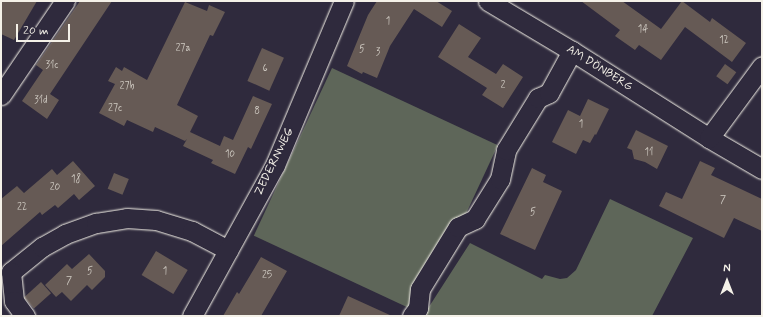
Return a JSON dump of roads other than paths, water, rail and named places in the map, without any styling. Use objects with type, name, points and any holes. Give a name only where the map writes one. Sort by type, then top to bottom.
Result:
[{"type":"street","points":[[1,94],[65,1]]},
{"type":"street","name":"ZEDERNWEG","points":[[192,316],[276,165],[344,1]]},
{"type":"street","name":"AM DÖNBERG","points":[[488,1],[572,51],[709,138],[762,169]]},
{"type":"street","points":[[412,316],[418,308],[420,289],[458,227],[475,219],[500,179],[506,150],[538,98],[549,93],[572,51]]},
{"type":"street","points":[[709,138],[762,66]]},
{"type":"street","points":[[25,316],[14,301],[6,270],[65,234],[96,223],[127,218],[156,220],[192,231],[228,250]]}]
